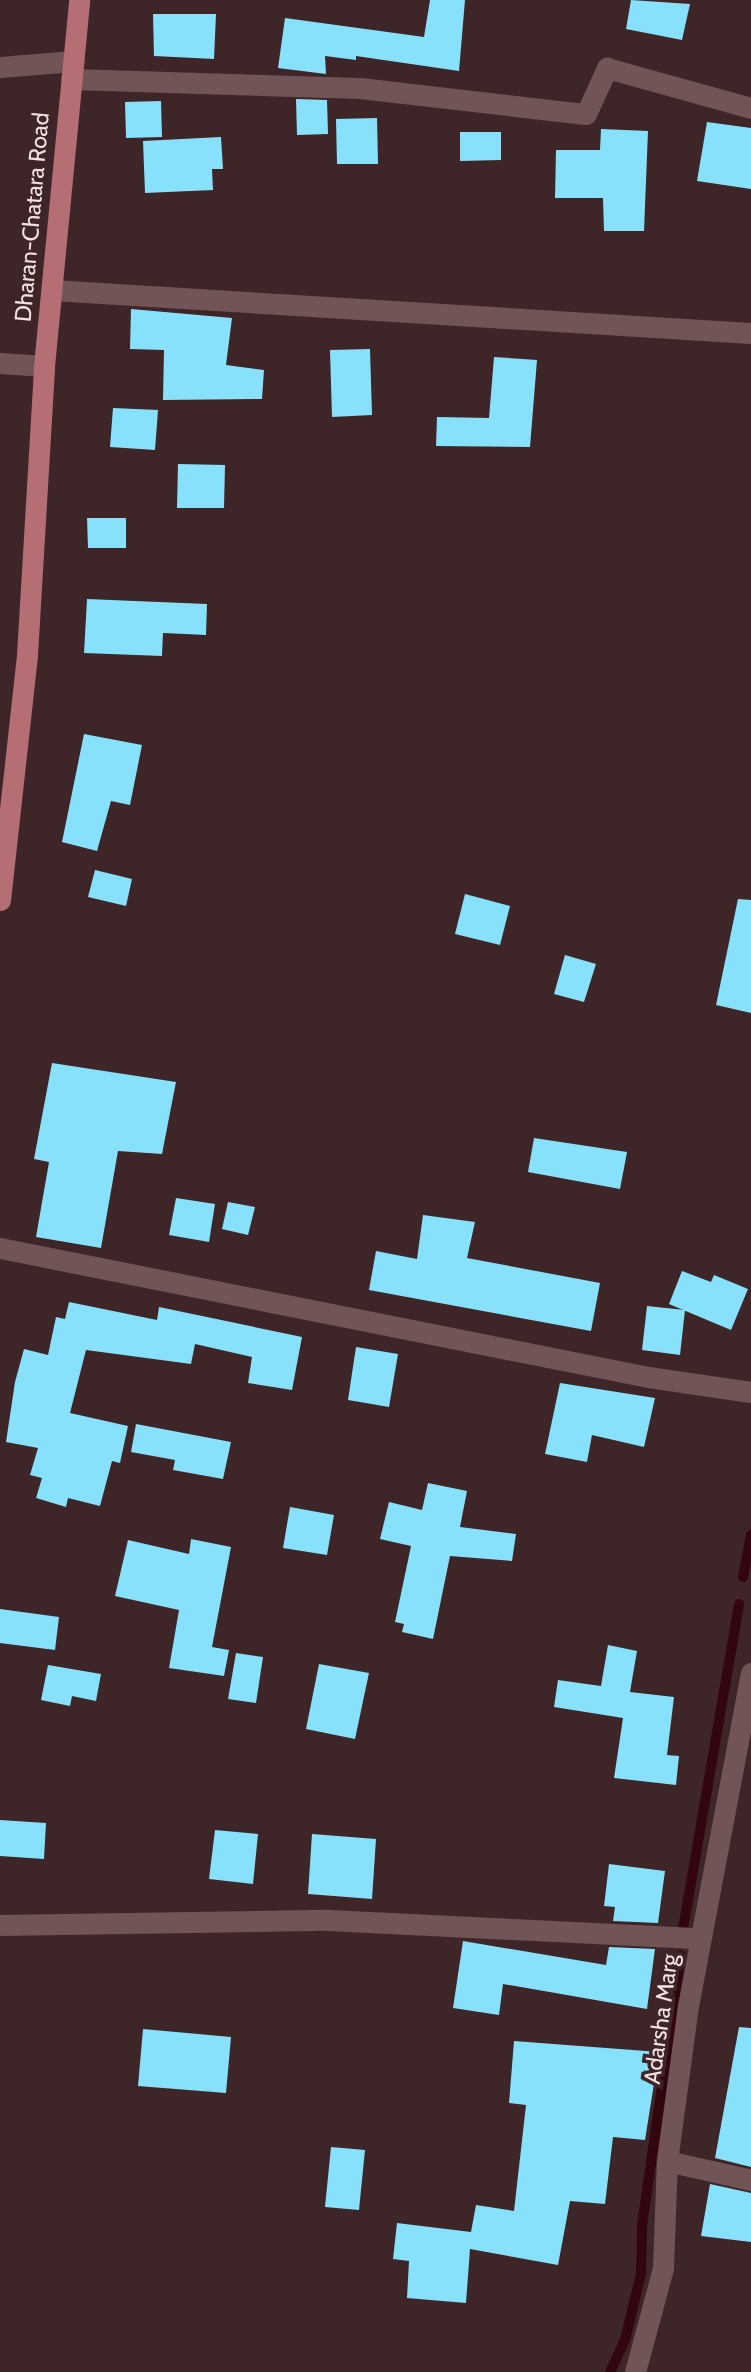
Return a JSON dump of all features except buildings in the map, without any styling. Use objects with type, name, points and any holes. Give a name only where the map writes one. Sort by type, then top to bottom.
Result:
[{"type":"main road","name":"Dharan-Chatara Road","points":[[0,900],[27,655],[44,366],[79,0]]},
{"type":"street","points":[[0,67],[360,88],[586,114],[607,68],[751,108]]},
{"type":"street","points":[[52,290],[751,333]]},
{"type":"street","points":[[0,363],[44,366]]},
{"type":"street","points":[[0,1248],[648,1377],[751,1392]]},
{"type":"street","name":"Adarsha Marg","points":[[635,2372],[663,2268],[667,2161],[699,1938],[751,1673]]},
{"type":"street","points":[[0,1925],[328,1920],[699,1938]]},
{"type":"street","points":[[667,2161],[751,2180]]},
{"type":"waterway","points":[[743,1577],[751,1535]]},
{"type":"waterway","points":[[683,1929],[739,1604]]},
{"type":"waterway","points":[[610,2372],[625,2340],[641,2274],[642,2225],[681,1956]]}]
